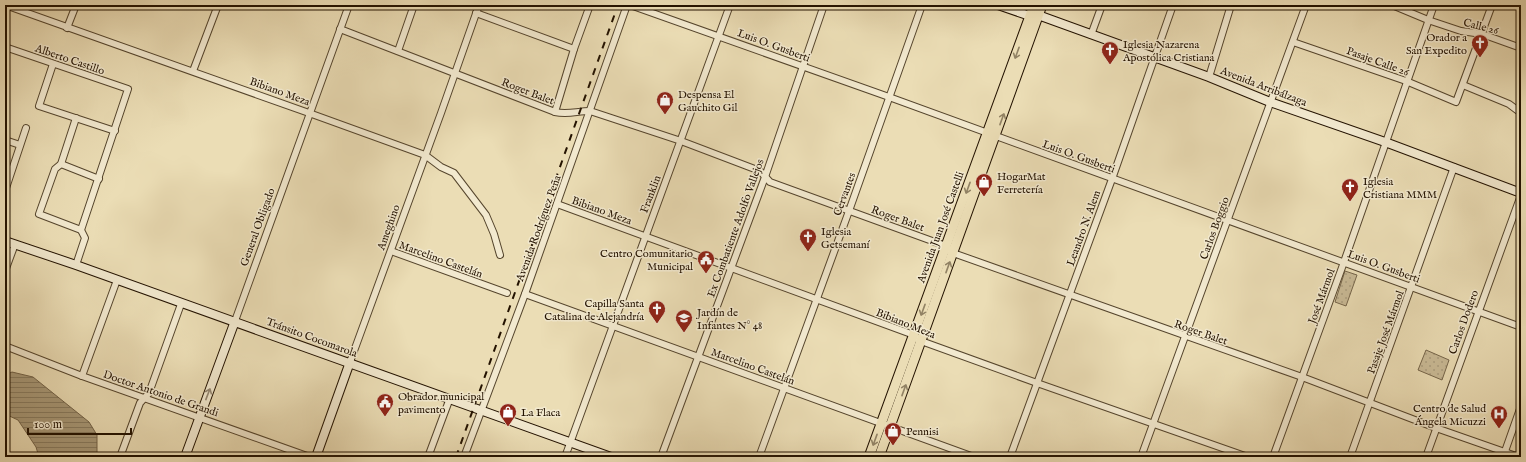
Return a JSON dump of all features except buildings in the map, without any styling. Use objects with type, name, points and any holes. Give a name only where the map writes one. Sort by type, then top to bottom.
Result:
[{"type":"main road","name":"Avenida Juan José Castelli","points":[[1034,5],[1034,16]]},
{"type":"main road","name":"Avenida Juan José Castelli","points":[[869,457],[953,253],[992,135],[1034,16],[1042,5]]},
{"type":"main road","name":"Avenida Juan José Castelli","points":[[879,457],[946,246],[992,135]]},
{"type":"street","name":"Bibiano Meza","points":[[5,5],[425,155],[454,174],[486,215],[494,234],[500,255]]},
{"type":"street","points":[[68,28],[76,5]]},
{"type":"street","points":[[193,71],[218,5]]},
{"type":"street","name":"General Obligado","points":[[185,457],[349,5]]},
{"type":"street","points":[[398,51],[414,5]]},
{"type":"street","name":"Ameghino","points":[[316,457],[479,5]]},
{"type":"street","points":[[555,112],[574,49],[590,5]]},
{"type":"street","name":"Luis O. Gusberti","points":[[629,5],[889,97],[1112,179],[1412,286],[1478,312],[1521,326]]},
{"type":"street","name":"Avenida Rodríguez Peña","points":[[464,457],[525,294],[629,5]]},
{"type":"street","name":"Franklin","points":[[565,457],[730,5]]},
{"type":"street","name":"Ex Combatiente Adolfo Vallejos","points":[[661,457],[765,177],[824,5]]},
{"type":"street","name":"Cervantes","points":[[759,457],[849,211],[922,5]]},
{"type":"street","name":"Avenida Arribálzaga","points":[[998,5],[1155,57],[1270,102],[1454,167],[1521,194]]},
{"type":"street","points":[[1091,35],[1102,5]]},
{"type":"street","name":"Leandro N. Alem","points":[[1010,457],[1112,179],[1173,5]]},
{"type":"street","points":[[1209,77],[1232,5]]},
{"type":"street","name":"Carlos Boggio","points":[[1141,457],[1306,5]]},
{"type":"street","name":"Calle 26","points":[[1392,5],[1428,20],[1461,31],[1482,34],[1521,48]]},
{"type":"street","name":"José Mármol","points":[[1272,457],[1344,262],[1406,81],[1434,5]]},
{"type":"street","points":[[1492,5],[1463,86],[1509,104],[1521,113]]},
{"type":"street","points":[[476,13],[574,49]]},
{"type":"street","name":"Roger Balet","points":[[340,29],[555,112],[565,114],[590,110],[681,141],[760,171],[770,182],[946,246],[953,253],[1302,378],[1504,454],[1519,457]]},
{"type":"street","name":"Pasaje Calle 26","points":[[1293,42],[1406,81],[1456,102],[1463,86]]},
{"type":"street","name":"Alberto Castillo","points":[[5,47],[128,89],[115,130]]},
{"type":"street","points":[[53,64],[39,106],[115,130],[81,230]]},
{"type":"street","points":[[76,118],[60,164],[55,169],[39,214],[81,230],[85,238],[76,265]]},
{"type":"street","points":[[5,191],[8,174],[26,128]]},
{"type":"street","points":[[5,140],[20,146]]},
{"type":"street","points":[[60,164],[99,179]]},
{"type":"street","name":"Pasaje José Mármol","points":[[1350,457],[1454,167]]},
{"type":"street","name":"Carlos Dodero","points":[[1426,457],[1521,194]]},
{"type":"street","name":"Bibiano Meza","points":[[557,204],[817,299],[1037,383],[1248,457]]},
{"type":"street","name":"Tránsito Cocomarola","points":[[5,241],[182,304],[235,321],[611,457]]},
{"type":"street","points":[[5,271],[15,244]]},
{"type":"street","name":"Marcelino Castelán","points":[[391,251],[507,293]]},
{"type":"street","points":[[82,376],[117,280]]},
{"type":"street","name":"Marcelino Castelán","points":[[525,294],[974,457]]},
{"type":"street","points":[[120,457],[140,403],[149,393],[182,304]]},
{"type":"street","name":"Doctor Antonio de Grandi","points":[[5,346],[144,399],[310,457]]},
{"type":"street","points":[[428,457],[450,398]]},
{"type":"street","points":[[1504,454],[1521,406]]},
{"type":"shaded area","points":[[1345,271],[1357,275],[1346,306],[1335,302]]},
{"type":"shaded area","points":[[1426,350],[1449,360],[1442,380],[1418,370]]},
{"type":"shaded area","points":[[12,372],[33,377],[89,422],[97,435],[97,457],[39,457],[36,447],[18,420],[5,414],[5,375]]},
{"type":"railway","points":[[456,457],[618,5]]},
{"type":"place","name":"Orador a San Expedito","points":[[1480,58]]},
{"type":"place","name":"Iglesia Nazarena Apostólica Cristiana","points":[[1110,65]]},
{"type":"place","name":"Despensa El Gauchito Gil","points":[[665,115]]},
{"type":"place","name":"HogarMat Ferretería","points":[[984,197]]},
{"type":"place","name":"Iglesia Cristiana MMM","points":[[1350,202]]},
{"type":"place","name":"Iglesia Getsemaní","points":[[808,252]]},
{"type":"place","name":"Centro Comunitario Municipal","points":[[706,274]]},
{"type":"place","name":"Capilla Santa Catalina de Alejandría","points":[[657,324]]},
{"type":"place","name":"Jardín de Infantes N° 48","points":[[684,333]]},
{"type":"place","name":"Obrador municipal pavimento","points":[[385,417]]},
{"type":"place","name":"La Flaca","points":[[508,427]]},
{"type":"place","name":"Centro de Salud Ángela Micuzzi","points":[[1499,429]]},
{"type":"place","name":"Pennisi","points":[[893,446]]}]
